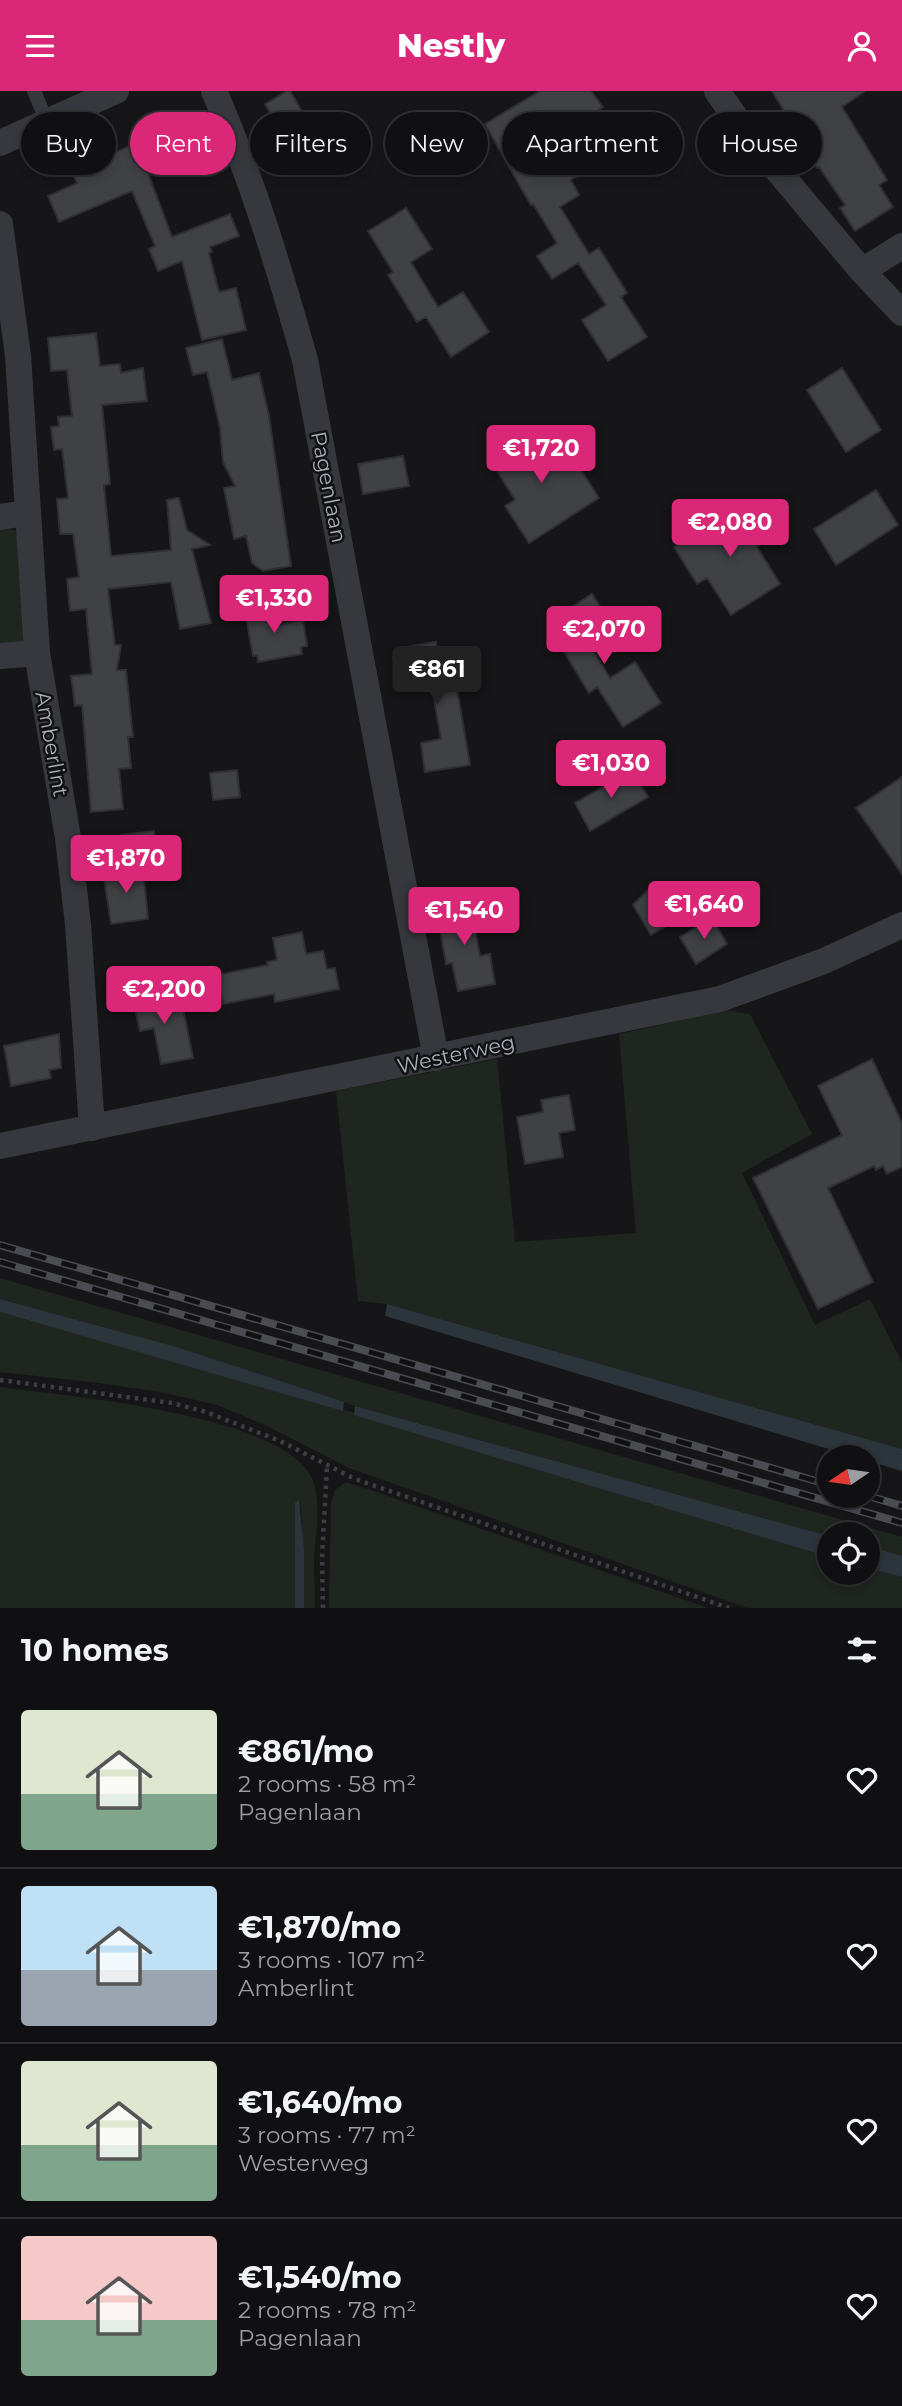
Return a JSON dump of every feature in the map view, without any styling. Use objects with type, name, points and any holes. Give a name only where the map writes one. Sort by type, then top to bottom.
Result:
[{"type":"street","points":[[69,112],[116,91]]},
{"type":"street","name":"Pagenlaan","points":[[214,91],[251,183],[305,360],[436,1058]]},
{"type":"street","points":[[717,91],[747,134],[862,271],[902,313]]},
{"type":"street","points":[[0,143],[21,134]]},
{"type":"street","name":"Amberlint","points":[[0,225],[19,355],[37,653],[70,851],[78,924],[92,1128]]},
{"type":"street","points":[[862,271],[902,246]]},
{"type":"street","points":[[0,517],[27,513]]},
{"type":"street","points":[[0,656],[37,653]]},
{"type":"street","name":"Westerweg","points":[[0,1146],[720,999],[824,961],[902,925]]},
{"type":"lane","points":[[34,91],[43,112]]},
{"type":"path","points":[[0,1380],[172,1403],[195,1409],[280,1441],[381,1488],[729,1608]]},
{"type":"path","points":[[323,1608],[322,1558],[327,1465]]},
{"type":"shaded area","points":[[0,526],[17,531],[25,639],[18,645],[0,648]]},
{"type":"shaded area","points":[[727,1010],[750,1014],[812,1134],[742,1173],[815,1325],[870,1299],[902,1363],[902,1449],[387,1304],[358,1301],[336,1091],[497,1059],[515,1242],[636,1233],[619,1034]]},
{"type":"shaded area","points":[[0,1278],[850,1522],[817,1522],[817,1533],[355,1406],[177,1347],[0,1299]]},
{"type":"shaded area","points":[[0,1299],[177,1347],[344,1402],[343,1411],[0,1312]]},
{"type":"shaded area","points":[[387,1304],[902,1449],[902,1471],[880,1465],[880,1445],[817,1445],[385,1316]]},
{"type":"shaded area","points":[[0,1312],[328,1405],[817,1553],[817,1585],[880,1585],[880,1571],[902,1577],[902,1608],[748,1608],[349,1468],[265,1425],[217,1405],[165,1393],[100,1383],[0,1372]]},
{"type":"shaded area","points":[[0,1387],[172,1412],[220,1424],[263,1439],[295,1458],[313,1481],[316,1491],[315,1608],[304,1608],[301,1503],[295,1556],[295,1608],[0,1608]]},
{"type":"shaded area","points":[[355,1406],[817,1533],[817,1553],[354,1415]]},
{"type":"shaded area","points":[[346,1482],[708,1608],[329,1608],[331,1503],[335,1490]]},
{"type":"shaded area","points":[[299,1500],[304,1550],[304,1608],[295,1608],[295,1503]]},
{"type":"shaded area","points":[[880,1531],[902,1537],[902,1556],[880,1550]]},
{"type":"shaded area","points":[[880,1550],[902,1556],[902,1577],[880,1571]]},
{"type":"building","points":[[290,91],[302,112],[270,112],[265,104]]},
{"type":"building","points":[[540,91],[591,91],[603,107],[596,112],[505,112]]},
{"type":"building","points":[[772,91],[865,91],[842,107],[887,180],[879,185],[893,207],[855,231],[840,208],[845,205],[822,171],[822,112],[785,112]]},
{"type":"building","points":[[502,114],[502,154],[488,129],[488,122]]},
{"type":"building","points":[[130,146],[130,175],[149,175],[172,237],[230,214],[239,236],[210,247],[212,252],[209,253],[219,292],[236,288],[246,330],[202,340],[182,261],[158,271],[149,249],[155,246],[132,191],[59,222],[48,196],[77,183],[73,175],[116,175],[116,152]]},
{"type":"building","points":[[514,175],[579,175],[571,180],[579,195],[560,207],[589,254],[599,248],[627,293],[621,297],[647,337],[608,361],[582,320],[606,305],[578,263],[552,279],[537,256],[557,243],[533,204],[531,205]]},
{"type":"building","points":[[406,208],[432,249],[411,262],[438,307],[463,292],[489,332],[451,357],[426,317],[417,322],[388,275],[393,272],[368,231]]},
{"type":"building","points":[[96,333],[100,366],[120,364],[121,373],[143,368],[147,401],[102,405],[110,484],[104,485],[111,556],[171,550],[167,500],[179,498],[187,530],[210,545],[192,549],[211,623],[180,629],[171,582],[108,589],[115,645],[121,645],[117,670],[126,670],[133,737],[128,737],[131,768],[119,769],[123,809],[91,812],[82,705],[75,706],[71,676],[92,674],[86,609],[70,611],[67,579],[79,577],[73,534],[60,534],[57,499],[68,498],[62,449],[54,450],[51,427],[59,426],[58,417],[72,416],[67,370],[51,371],[48,338]]},
{"type":"building","points":[[222,339],[232,380],[259,373],[269,416],[291,566],[263,571],[252,563],[246,536],[234,539],[224,488],[235,486],[223,462],[220,428],[207,372],[193,375],[186,348]]},
{"type":"building","points":[[842,368],[881,430],[846,452],[807,390]]},
{"type":"building","points":[[539,427],[564,468],[575,461],[599,498],[529,543],[505,506],[515,500],[489,458]]},
{"type":"building","points":[[403,456],[409,486],[363,494],[358,464]]},
{"type":"building","points":[[876,490],[898,525],[836,565],[814,529]]},
{"type":"building","points":[[744,503],[767,540],[757,547],[780,584],[731,615],[707,578],[697,584],[674,547]]},
{"type":"building","points":[[592,594],[607,617],[583,633],[610,678],[635,662],[661,703],[623,727],[597,687],[589,693],[560,645],[569,640],[555,618]]},
{"type":"building","points":[[276,606],[280,625],[303,620],[307,646],[301,647],[302,654],[258,662],[257,655],[253,656],[245,611]]},
{"type":"building","points":[[436,642],[437,650],[441,650],[445,679],[455,677],[470,765],[425,772],[421,743],[441,739],[431,682],[398,687],[393,657],[411,655],[410,646]]},
{"type":"building","points":[[237,770],[240,797],[213,800],[210,773]]},
{"type":"building","points":[[632,770],[648,797],[590,831],[575,803]]},
{"type":"building","points":[[902,777],[902,874],[856,808]]},
{"type":"building","points":[[154,831],[157,855],[125,859],[121,835]]},
{"type":"building","points":[[143,868],[148,919],[111,924],[103,872]]},
{"type":"building","points":[[651,887],[673,922],[651,935],[633,905]]},
{"type":"building","points":[[469,897],[480,956],[490,954],[495,984],[458,991],[452,963],[446,964],[440,930],[446,928],[441,902]]},
{"type":"building","points":[[712,918],[727,944],[696,964],[680,937]]},
{"type":"building","points":[[302,932],[306,954],[323,951],[327,969],[335,968],[339,989],[275,1002],[274,994],[223,1004],[217,975],[268,965],[267,962],[277,960],[273,938]]},
{"type":"building","points":[[163,989],[167,1011],[183,1008],[193,1058],[161,1064],[154,1028],[140,1031],[132,995]]},
{"type":"building","points":[[59,1034],[61,1068],[49,1070],[51,1078],[11,1086],[4,1046]]},
{"type":"building","points":[[872,1059],[902,1123],[902,1167],[887,1174],[883,1166],[876,1170],[874,1166],[828,1188],[873,1282],[818,1309],[753,1178],[842,1135],[818,1086]]},
{"type":"building","points":[[569,1095],[575,1130],[559,1133],[563,1157],[525,1164],[517,1117],[543,1112],[541,1100]]},
{"type":"railway","points":[[0,1245],[817,1481]]},
{"type":"railway","points":[[0,1262],[902,1523]]},
{"type":"railway","points":[[880,1500],[902,1506]]}]
